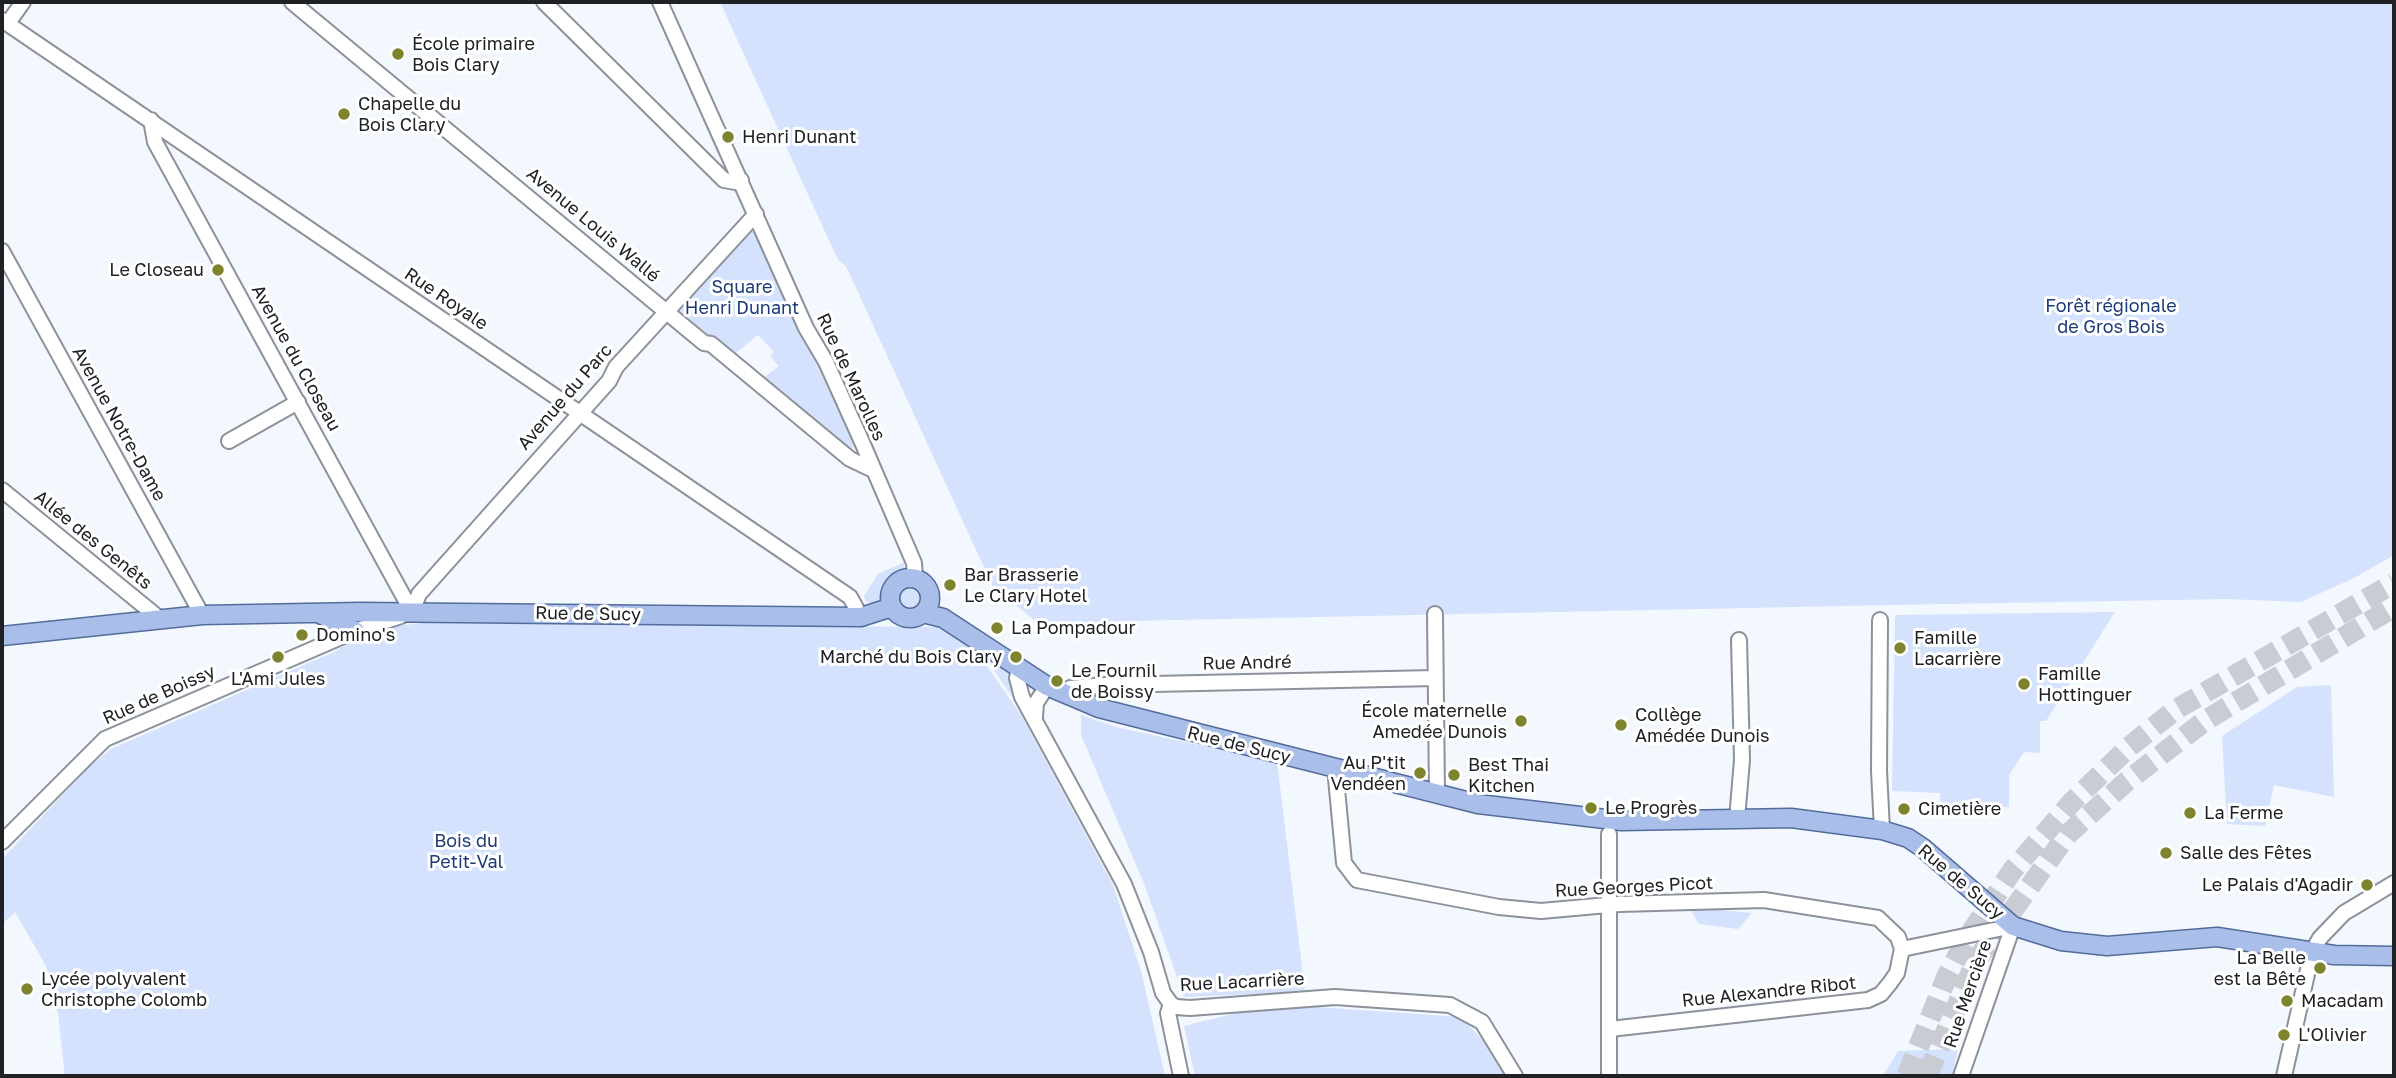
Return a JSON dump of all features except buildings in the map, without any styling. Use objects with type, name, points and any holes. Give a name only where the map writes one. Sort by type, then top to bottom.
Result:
[{"type":"main road","points":[[915,579],[925,586],[926,608],[908,618],[892,607],[891,594],[897,583],[915,579]]},
{"type":"main road","name":"Rue de Sucy","points":[[2,636],[202,615],[412,612],[861,617],[892,607]]},
{"type":"main road","name":"Rue de Sucy","points":[[926,608],[1055,690],[1136,719],[1437,794],[1506,810],[1559,815],[1612,815],[1649,821],[1791,818],[1882,831],[1908,838],[1923,848],[2013,926],[2061,941],[2099,946],[2217,937],[2312,952],[2394,956]]},
{"type":"main road","points":[[320,614],[355,631]]},
{"type":"street","points":[[5,22],[23,2]]},
{"type":"street","name":"Avenue Louis Wallé","points":[[292,2],[850,459],[873,470]]},
{"type":"street","points":[[544,2],[724,180],[741,180]]},
{"type":"street","name":"Rue de Marolles","points":[[660,2],[806,328],[826,362],[914,563],[915,579]]},
{"type":"street","name":"Rue Royale","points":[[5,22],[850,597],[861,617]]},
{"type":"street","name":"Avenue du Closeau","points":[[151,120],[155,142],[412,612]]},
{"type":"street","name":"Avenue du Parc","points":[[412,612],[419,594],[667,311],[756,214]]},
{"type":"street","name":"Avenue Notre-Dame","points":[[2,251],[202,615]]},
{"type":"street","points":[[229,441],[298,402]]},
{"type":"street","name":"Allée des Genêts","points":[[2,489],[160,619]]},
{"type":"street","points":[[323,645],[338,625],[360,612]]},
{"type":"street","name":"Rue de Boissy","points":[[2,842],[105,739],[355,631],[412,612]]},
{"type":"street","points":[[1435,614],[1437,794]]},
{"type":"street","points":[[1880,620],[1882,831]]},
{"type":"street","points":[[1737,819],[1742,760],[1739,640]]},
{"type":"street","name":"Rue Lacarrière","points":[[1019,667],[1017,678],[1022,697],[1124,884],[1147,940],[1163,993],[1171,1004],[1176,1007],[1190,1007],[1335,997],[1450,1005],[1482,1023],[1515,1076]]},
{"type":"street","name":"Rue André","points":[[1055,690],[1105,685],[1434,678]]},
{"type":"street","points":[[1035,717],[1036,703],[1055,690]]},
{"type":"street","name":"Rue Georges Picot","points":[[1335,768],[1344,863],[1357,880],[1499,907],[1541,911],[1608,905],[1764,900],[1878,918],[1889,925],[1898,937],[1902,949]]},
{"type":"street","points":[[1609,834],[1609,1076]]},
{"type":"street","points":[[2284,1076],[2312,952],[2321,936],[2337,918],[2394,883]]},
{"type":"street","points":[[1902,949],[2013,926]]},
{"type":"street","name":"Rue Mercière","points":[[1961,1076],[2013,926]]},
{"type":"street","name":"Rue Alexandre Ribot","points":[[1610,1029],[1868,1000],[1890,984],[1897,973],[1902,949]]},
{"type":"street","points":[[1171,1004],[1168,1013],[1181,1076]]},
{"type":"green space","name":"Forêt régionale de Gros Bois","points":[[720,2],[2394,2],[2394,555],[2356,577],[2301,602],[2227,599],[1890,605],[1128,621],[1043,627],[993,587],[846,266],[838,260]]},
{"type":"green space","name":"Square Henri Dunant","points":[[748,232],[757,232],[854,446],[849,451],[762,379],[779,366],[770,356],[774,352],[758,335],[733,355],[681,312],[680,308]]},
{"type":"green space","points":[[905,562],[902,572],[888,583],[877,604],[866,602],[864,596],[878,574]]},
{"type":"green space","points":[[910,589],[917,592],[920,599],[917,606],[910,609],[903,606],[900,599],[903,592]]},
{"type":"green space","points":[[2115,612],[2046,721],[2040,721],[2040,753],[2024,752],[2009,775],[2009,807],[1941,808],[1940,793],[1892,791],[1895,615]]},
{"type":"green space","name":"Bois du Petit-Val","points":[[424,623],[936,627],[957,635],[973,646],[1021,715],[1113,885],[1141,971],[1165,1076],[65,1076],[58,1013],[46,966],[15,912],[2,924],[2,859],[90,766],[111,749],[334,652],[358,637],[396,626]]},
{"type":"green space","points":[[979,648],[1011,670],[1021,702],[1017,704]]},
{"type":"green space","points":[[2331,685],[2334,797],[2274,785],[2265,826],[2227,824],[2222,736],[2297,687]]},
{"type":"green space","points":[[1081,715],[1116,727],[1277,762],[1305,992],[1184,997],[1145,886],[1081,735]]},
{"type":"green space","points":[[1689,907],[1752,913],[1738,929],[1699,924]]},
{"type":"green space","points":[[1273,1004],[1461,1017],[1487,1045],[1506,1076],[1195,1076],[1184,1026]]},
{"type":"green space","points":[[1958,1049],[1952,1076],[1883,1076],[1898,1051]]},
{"type":"tunnel","points":[[1907,1076],[1947,976],[1966,940],[2012,871],[2073,801],[2129,747],[2175,710],[2394,583]]},
{"type":"tunnel","points":[[1927,1076],[1976,961],[2067,835],[2126,782],[2206,720],[2394,607]]},
{"type":"place","name":"École primaire Bois Clary","points":[[398,54]]},
{"type":"place","name":"Chapelle du Bois Clary","points":[[344,114]]},
{"type":"place","name":"Henri Dunant","points":[[728,137]]},
{"type":"place","name":"Le Closeau","points":[[218,270]]},
{"type":"place","name":"Bar Brasserie Le Clary Hotel","points":[[950,585]]},
{"type":"place","name":"La Pompadour","points":[[997,628]]},
{"type":"place","name":"Domino's","points":[[302,635]]},
{"type":"place","name":"Famille Lacarrière","points":[[1900,648]]},
{"type":"place","name":"L'Ami Jules","points":[[278,657]]},
{"type":"place","name":"Marché du Bois Clary","points":[[1016,657]]},
{"type":"place","name":"Le Fournil de Boissy","points":[[1057,681]]},
{"type":"place","name":"Famille Hottinguer","points":[[2024,684]]},
{"type":"place","name":"École maternelle Amedée Dunois","points":[[1521,721]]},
{"type":"place","name":"Collège Amédée Dunois","points":[[1621,725]]},
{"type":"place","name":"Au P'tit Vendéen","points":[[1420,773]]},
{"type":"place","name":"Best Thai Kitchen","points":[[1454,775]]},
{"type":"place","name":"Le Progrès","points":[[1591,808]]},
{"type":"place","name":"Cimetière","points":[[1904,809]]},
{"type":"place","name":"La Ferme","points":[[2190,813]]},
{"type":"place","name":"Salle des Fêtes","points":[[2166,853]]},
{"type":"place","name":"Le Palais d'Agadir","points":[[2367,885]]},
{"type":"place","name":"La Belle est la Bête","points":[[2320,968]]},
{"type":"place","name":"Lycée polyvalent Christophe Colomb","points":[[27,989]]},
{"type":"place","name":"Macadam","points":[[2287,1001]]},
{"type":"place","name":"L'Olivier","points":[[2284,1035]]}]
